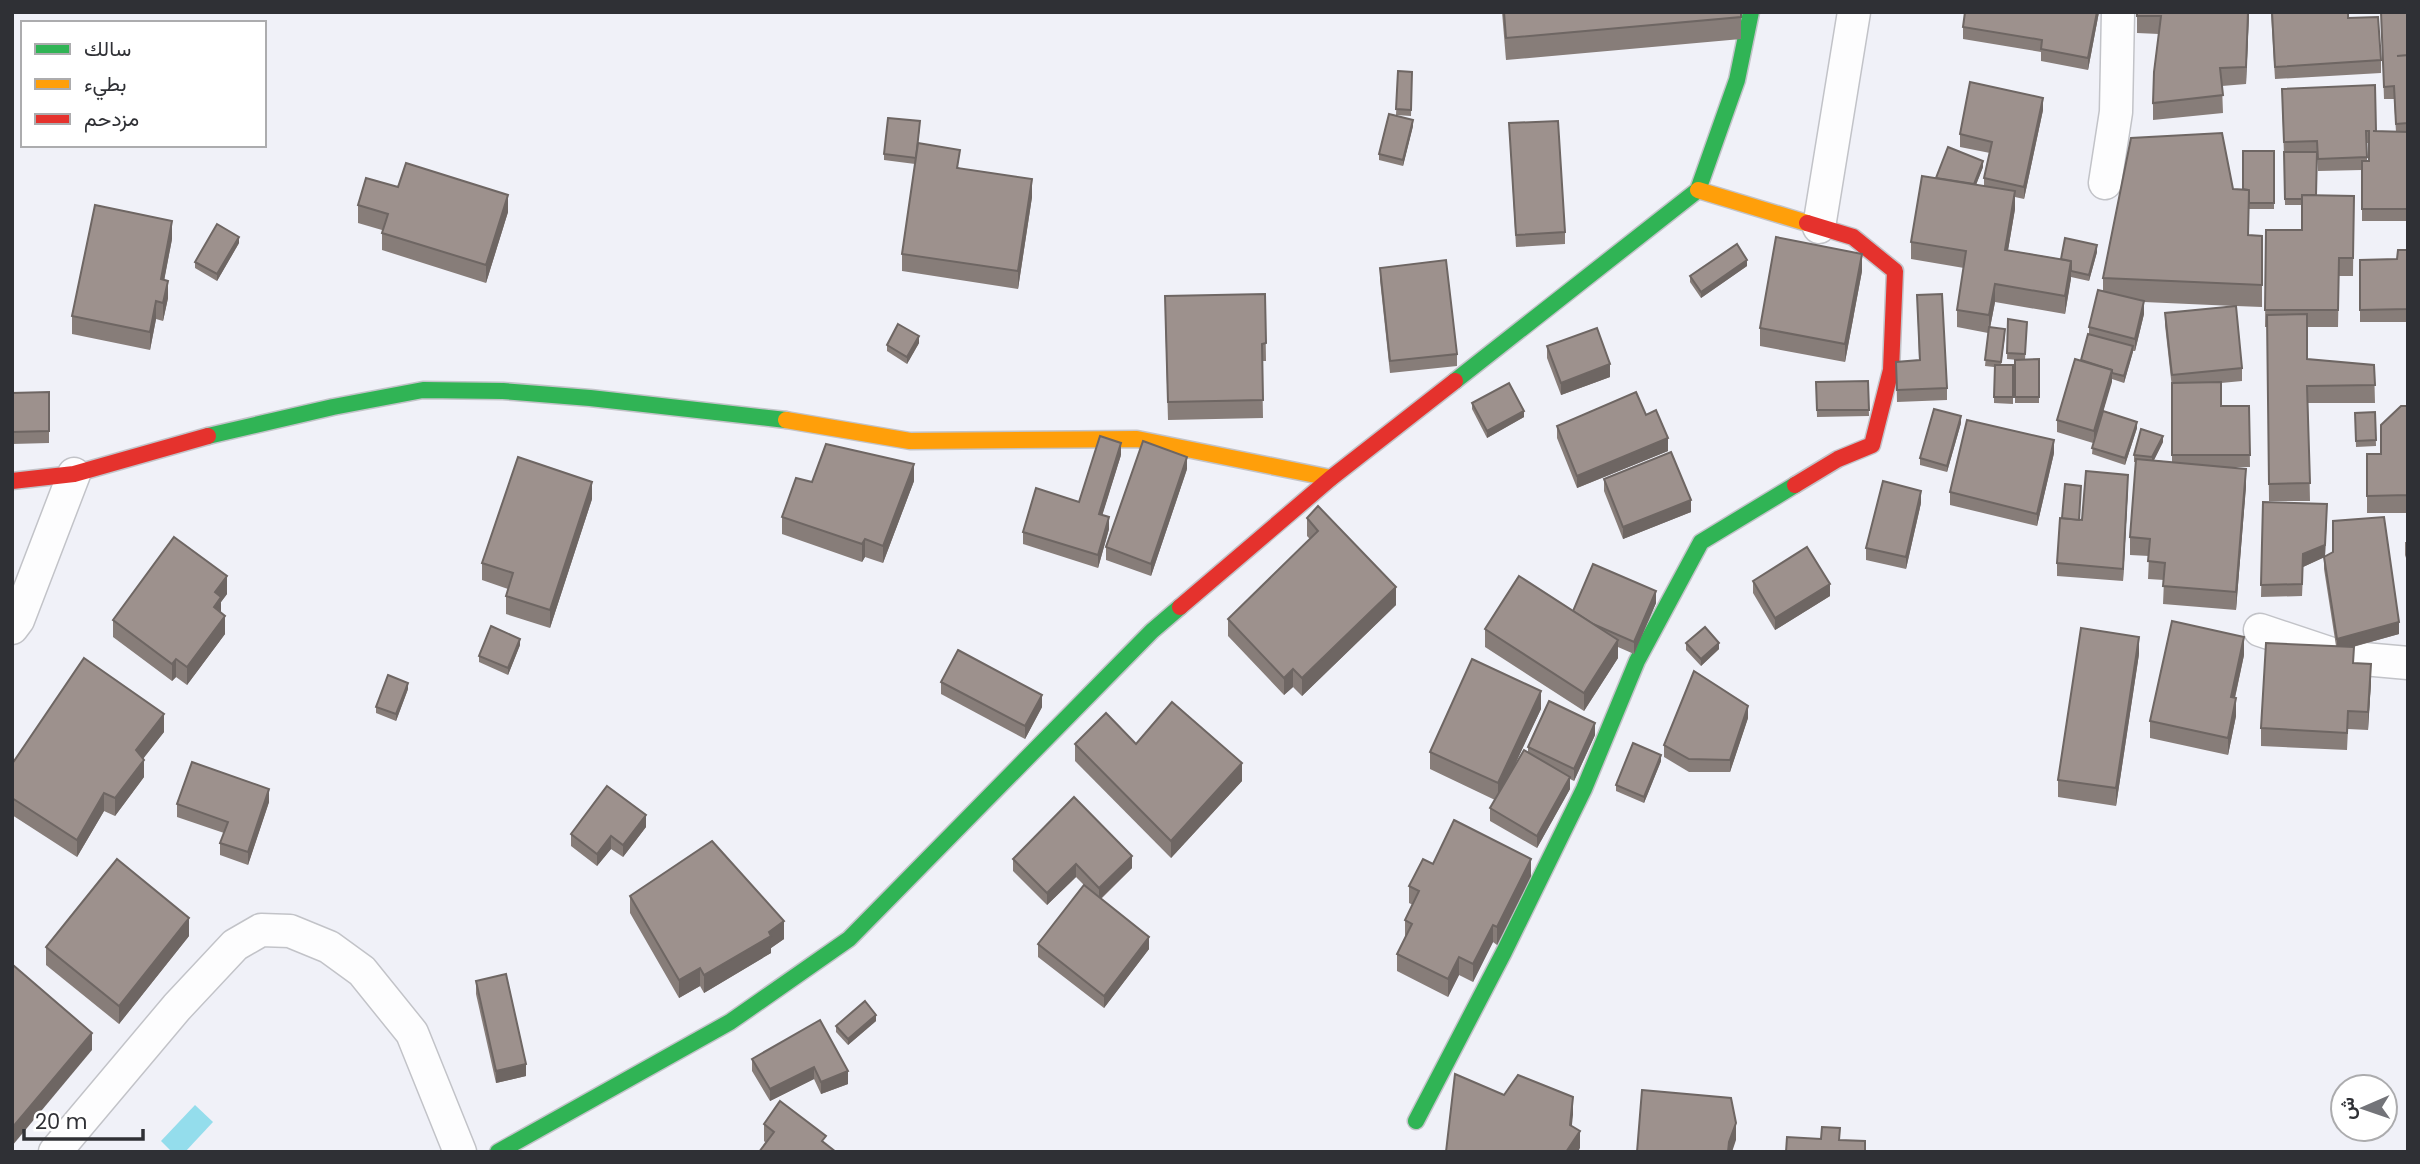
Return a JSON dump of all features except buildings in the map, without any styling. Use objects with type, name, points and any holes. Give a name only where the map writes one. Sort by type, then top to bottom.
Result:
[{"type":"street","points":[[498,1152],[730,1022],[849,939],[1152,631],[1331,478],[1698,190],[1725,118],[1748,36],[1751,12]]},
{"type":"street","points":[[1819,228],[1854,12]]},
{"type":"street","points":[[2105,183],[2116,112],[2118,12]]},
{"type":"street","points":[[1416,1121],[1504,952],[1584,789],[1637,661],[1701,542],[1838,458],[1872,445],[1891,370],[1895,271],[1853,237],[1698,190]]},
{"type":"street","points":[[12,481],[74,474],[181,442],[333,407],[423,390],[503,391],[590,398],[790,420],[910,440],[1137,439],[1331,478]]},
{"type":"street","points":[[12,628],[18,620],[74,474]]},
{"type":"street","points":[[2260,630],[2341,657],[2408,663]]},
{"type":"street","points":[[55,1152],[177,1007],[235,945],[261,930],[290,931],[329,947],[362,971],[412,1033],[460,1152]]},
{"type":"water","points":[[195,1105],[213,1122],[185,1152],[172,1152],[161,1141]]},
{"type":"traffic: fast","points":[[1455,381],[1698,190],[1737,80],[1751,12]]},
{"type":"traffic: fast","points":[[208,436],[333,407],[423,390],[503,391],[590,398],[786,420]]},
{"type":"traffic: fast","points":[[1416,1121],[1504,952],[1584,789],[1637,661],[1701,542],[1795,485]]},
{"type":"traffic: fast","points":[[498,1152],[730,1022],[849,939],[1152,631],[1180,607]]},
{"type":"traffic: slow","points":[[1698,190],[1807,223]]},
{"type":"traffic: slow","points":[[786,420],[910,441],[1137,439],[1331,478]]},
{"type":"traffic: jam","points":[[1795,485],[1838,459],[1872,445],[1891,370],[1895,271],[1853,237],[1807,223]]},
{"type":"traffic: jam","points":[[1180,607],[1331,478],[1455,381]]},
{"type":"traffic: jam","points":[[12,481],[74,474],[208,436]]}]
